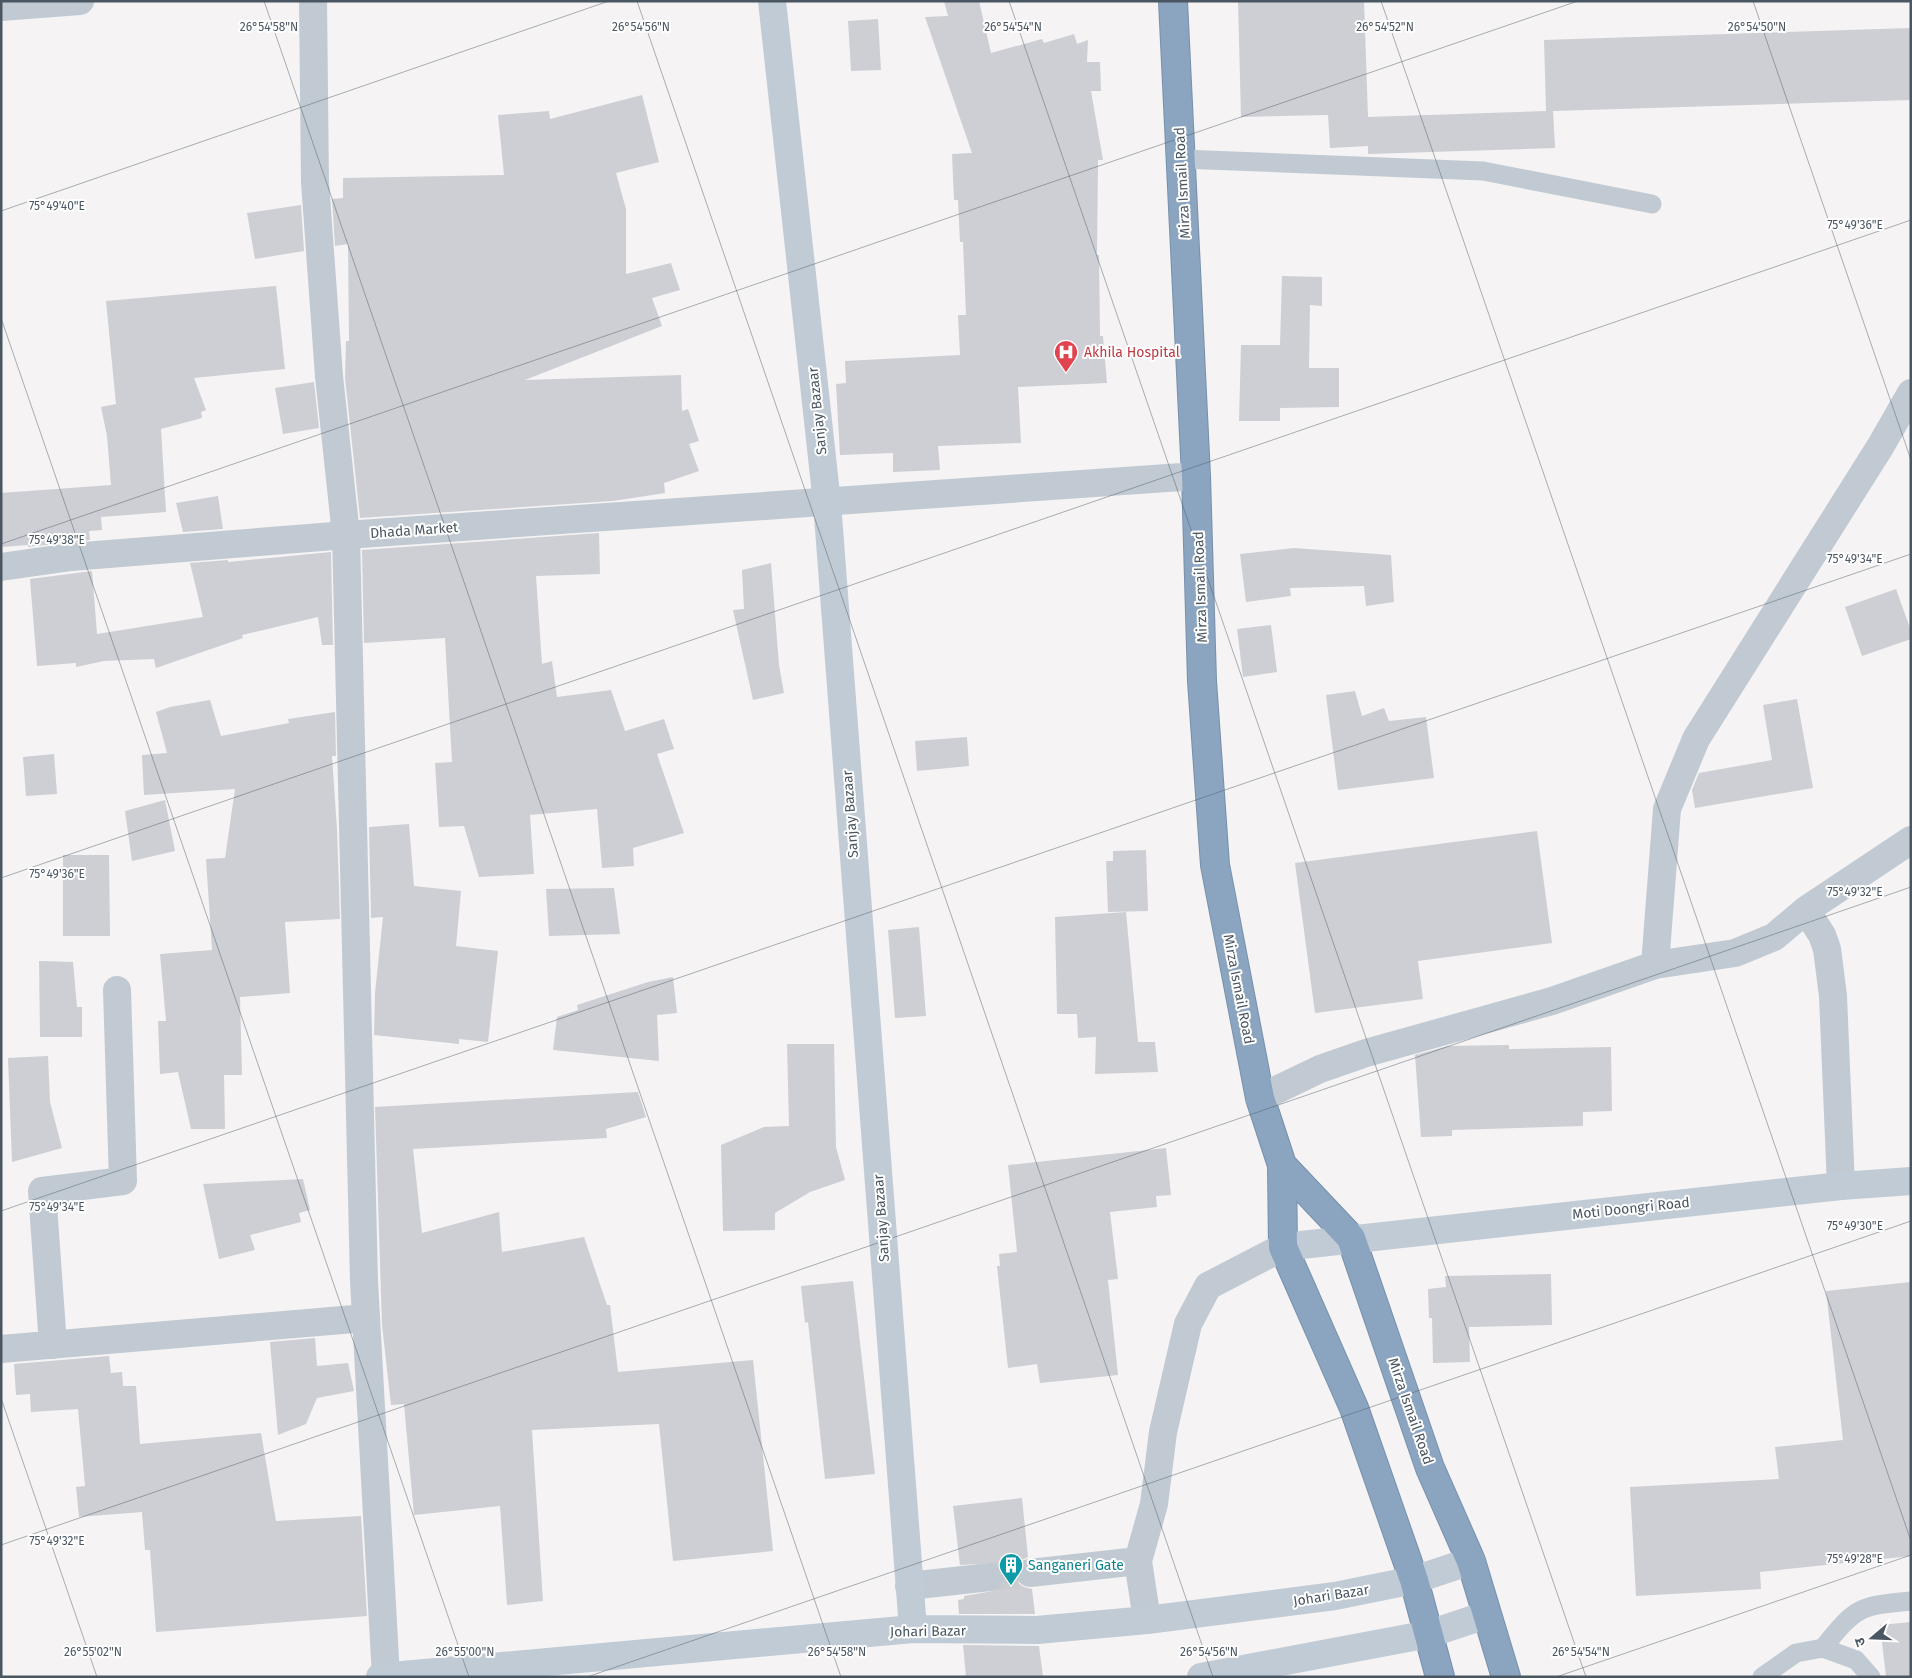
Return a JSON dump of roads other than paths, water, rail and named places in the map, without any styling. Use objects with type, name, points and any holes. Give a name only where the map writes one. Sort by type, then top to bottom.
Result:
[{"type":"highway","name":"Mirza Ismail Road","points":[[1173,1],[1196,476],[1202,681],[1215,866],[1260,1098],[1282,1165],[1283,1247],[1354,1408],[1414,1580],[1440,1677]]},
{"type":"highway","name":"Mirza Ismail Road","points":[[1282,1165],[1351,1238],[1430,1468],[1472,1561],[1486,1615],[1506,1677]]},
{"type":"street","points":[[1,7],[80,1]]},
{"type":"street","points":[[313,1],[315,182],[329,376],[346,535],[366,1318],[386,1676]]},
{"type":"street","name":"Sanjay Bazaar","points":[[772,1],[827,503],[913,1629]]},
{"type":"street","points":[[1655,965],[1667,810],[1696,739],[1870,463],[1911,393]]},
{"type":"street","name":"Dhada Market","points":[[1,567],[71,557],[346,535],[1196,476]]},
{"type":"street","points":[[1260,1098],[1320,1069],[1366,1053],[1552,1001],[1655,965],[1735,953],[1774,937],[1806,910],[1911,840]]},
{"type":"street","points":[[1806,910],[1822,935],[1829,959],[1833,996],[1841,1186]]},
{"type":"street","points":[[53,1345],[42,1191],[123,1181],[117,990]]},
{"type":"street","name":"Moti Doongri Road","points":[[1283,1247],[1351,1238],[1841,1186],[1911,1181]]},
{"type":"street","points":[[1147,1620],[1138,1561],[1154,1504],[1163,1432],[1188,1324],[1208,1286],[1283,1247]]},
{"type":"street","points":[[1,1349],[366,1318]]},
{"type":"street","points":[[1030,1573],[1138,1561]]},
{"type":"street","name":"Johari Bazar","points":[[380,1677],[913,1629],[1037,1630],[1147,1620],[1335,1596],[1414,1580],[1472,1561]]},
{"type":"street","points":[[909,1586],[990,1577]]},
{"type":"street","points":[[1201,1677],[1429,1634],[1486,1615]]},
{"type":"lane","points":[[1181,159],[1483,171],[1652,204]]},
{"type":"lane","points":[[1824,1648],[1847,1618],[1862,1608],[1911,1601]]},
{"type":"lane","points":[[1762,1677],[1796,1653],[1824,1648],[1856,1660],[1871,1677]]},
{"type":"tunnel","points":[[990,1577],[1030,1573]]},
{"type":"place","name":"Akhila Hospital","points":[[1066,373]]},
{"type":"place","name":"Sanganeri Gate","points":[[1011,1586]]}]
